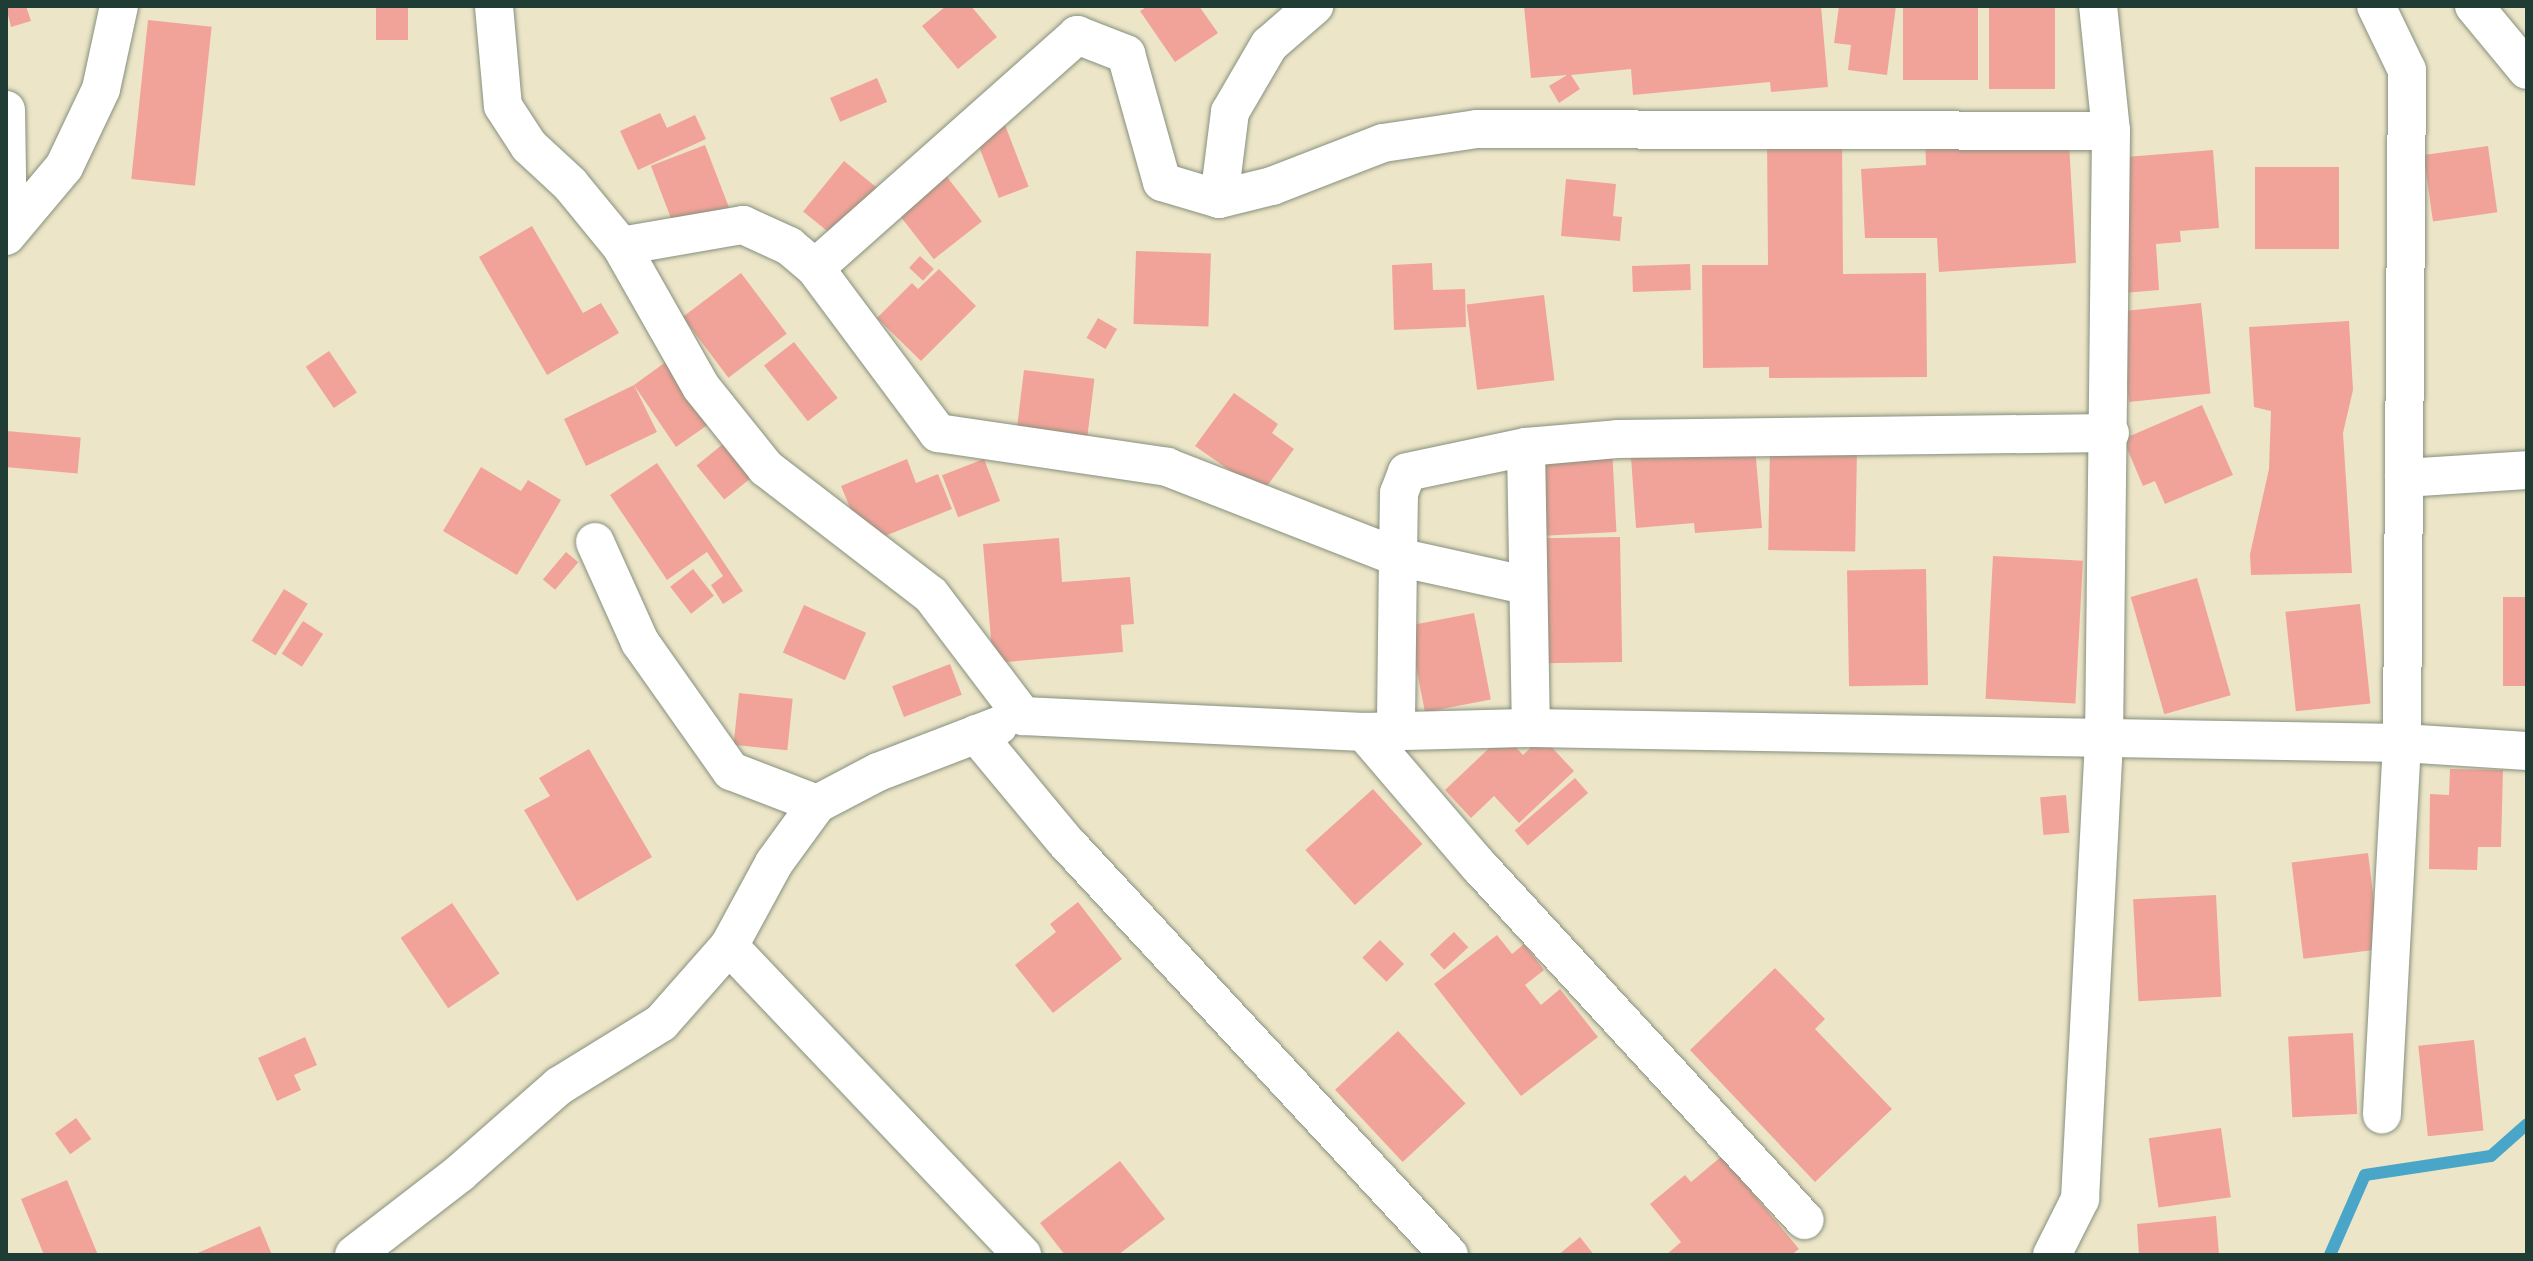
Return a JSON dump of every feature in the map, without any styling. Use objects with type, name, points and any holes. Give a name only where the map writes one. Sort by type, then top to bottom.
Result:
[{"type":"street","points":[[7,234],[64,167],[101,89],[119,6]]},
{"type":"street","points":[[494,6],[503,106],[529,146],[570,184],[621,246],[701,387],[766,468],[931,595],[1023,716]]},
{"type":"street","points":[[1219,199],[1230,112],[1269,45],[1314,6]]},
{"type":"street","points":[[2052,1255],[2080,1199],[2104,741],[2110,433],[2111,131],[2098,6]]},
{"type":"street","points":[[2376,6],[2407,70],[2402,743],[2382,1114]]},
{"type":"street","points":[[2474,6],[2527,70]]},
{"type":"street","points":[[815,268],[1077,35],[1126,54],[1162,182],[1219,199],[1272,186],[1383,143],[1477,129],[2111,131]]},
{"type":"street","points":[[6,110],[7,234]]},
{"type":"street","points":[[621,246],[743,225],[789,246],[815,268],[938,433],[1167,467],[1398,557],[1525,585]]},
{"type":"street","points":[[1804,1220],[1479,866],[1380,732],[1398,557],[1399,493],[1407,472],[1526,447],[1617,439],[2110,433]]},
{"type":"street","points":[[1526,447],[1525,585],[1531,728]]},
{"type":"street","points":[[2404,478],[2527,470]]},
{"type":"street","points":[[595,542],[640,642],[731,771],[817,804]]},
{"type":"street","points":[[354,1255],[460,1173],[559,1086],[661,1023],[729,946],[774,863],[817,804],[878,772],[1023,716],[1380,732],[1531,728],[2104,741],[2402,743],[2527,751]]},
{"type":"street","points":[[976,734],[1064,840],[1449,1255]]},
{"type":"street","points":[[729,946],[1022,1255]]},
{"type":"building","points":[[6,6],[26,6],[31,21],[11,27]]},
{"type":"building","points":[[376,6],[408,6],[408,40],[376,40]]},
{"type":"building","points":[[946,6],[971,6],[997,37],[958,69],[922,26]]},
{"type":"building","points":[[1148,6],[1199,6],[1218,33],[1175,62],[1140,11]]},
{"type":"building","points":[[1524,6],[1821,6],[1828,87],[1771,92],[1770,82],[1633,95],[1631,69],[1571,75],[1580,89],[1559,103],[1549,86],[1567,75],[1531,78]]},
{"type":"building","points":[[1839,6],[1896,6],[1887,75],[1848,70],[1851,45],[1834,43]]},
{"type":"building","points":[[1903,6],[1978,6],[1978,80],[1903,80]]},
{"type":"building","points":[[1989,6],[2055,6],[2055,89],[1989,89]]},
{"type":"building","points":[[148,20],[212,27],[195,186],[131,179]]},
{"type":"building","points":[[877,78],[887,102],[840,122],[830,98]]},
{"type":"building","points":[[660,113],[667,128],[695,115],[706,139],[638,170],[620,131]]},
{"type":"building","points":[[1005,125],[1029,187],[999,198],[975,136]]},
{"type":"building","points":[[1767,136],[1842,136],[1843,274],[1926,273],[1927,377],[1769,378],[1769,367],[1703,368],[1702,265],[1768,265]]},
{"type":"building","points":[[1925,138],[2069,143],[2076,263],[1939,272],[1937,238],[1865,238],[1861,169],[1926,165]]},
{"type":"building","points":[[705,145],[731,212],[677,233],[651,166]]},
{"type":"building","points":[[2488,146],[2497,212],[2433,221],[2424,155]]},
{"type":"building","points":[[2213,150],[2219,228],[2180,231],[2181,242],[2156,244],[2159,290],[2123,293],[2113,158]]},
{"type":"building","points":[[844,161],[883,192],[842,243],[803,212]]},
{"type":"building","points":[[2255,167],[2339,167],[2339,249],[2255,249]]},
{"type":"building","points":[[940,168],[982,222],[934,259],[892,206]]},
{"type":"building","points":[[1566,179],[1616,184],[1613,216],[1622,217],[1620,241],[1561,236]]},
{"type":"building","points":[[532,226],[583,313],[601,303],[619,333],[547,375],[479,257]]},
{"type":"building","points":[[1136,251],[1211,254],[1208,327],[1133,324]]},
{"type":"building","points":[[920,256],[934,269],[923,281],[909,268]]},
{"type":"building","points":[[1432,263],[1433,290],[1465,289],[1466,327],[1394,330],[1392,265]]},
{"type":"building","points":[[1690,264],[1691,290],[1633,292],[1632,266]]},
{"type":"building","points":[[939,269],[976,306],[921,361],[877,318],[912,283],[918,289]]},
{"type":"building","points":[[741,273],[787,334],[728,378],[683,317]]},
{"type":"building","points":[[1544,295],[1554,380],[1477,390],[1467,305]]},
{"type":"building","points":[[2201,303],[2211,394],[2129,402],[2119,312]]},
{"type":"building","points":[[1098,318],[1117,329],[1106,349],[1086,338]]},
{"type":"building","points":[[2349,321],[2353,390],[2343,433],[2352,573],[2251,575],[2250,554],[2269,469],[2271,411],[2254,407],[2249,327]]},
{"type":"building","points":[[794,342],[838,398],[808,421],[764,365]]},
{"type":"building","points":[[329,351],[357,392],[334,408],[306,367]]},
{"type":"building","points":[[667,361],[709,424],[676,447],[634,385]]},
{"type":"building","points":[[1024,370],[1094,379],[1085,452],[1015,443]]},
{"type":"building","points":[[634,385],[657,432],[586,466],[564,419]]},
{"type":"building","points":[[1234,393],[1278,424],[1272,433],[1294,449],[1262,493],[1195,446]]},
{"type":"building","points":[[2202,405],[2233,475],[2165,504],[2155,481],[2143,486],[2123,439]]},
{"type":"building","points":[[6,431],[81,438],[78,473],[6,467]]},
{"type":"building","points":[[723,444],[751,478],[724,500],[697,465]]},
{"type":"building","points":[[1612,447],[1616,532],[1540,536],[1535,451]]},
{"type":"building","points":[[1755,447],[1762,528],[1695,533],[1694,523],[1636,528],[1631,457]]},
{"type":"building","points":[[1770,448],[1857,450],[1855,552],[1768,550]]},
{"type":"building","points":[[907,459],[916,483],[938,474],[952,509],[865,544],[841,486]]},
{"type":"building","points":[[984,459],[1000,501],[958,517],[942,475]]},
{"type":"building","points":[[657,463],[743,591],[723,604],[711,585],[723,576],[707,552],[667,580],[610,495]]},
{"type":"building","points":[[481,467],[521,491],[528,480],[561,500],[517,575],[443,531]]},
{"type":"building","points":[[1620,537],[1622,662],[1545,663],[1543,538]]},
{"type":"building","points":[[1059,538],[1062,582],[1130,577],[1134,624],[1121,625],[1123,652],[993,663],[983,544]]},
{"type":"building","points":[[566,552],[578,562],[555,590],[543,580]]},
{"type":"building","points":[[1993,556],[2083,561],[2075,704],[1986,699]]},
{"type":"building","points":[[693,569],[714,596],[691,614],[670,587]]},
{"type":"building","points":[[1926,569],[1928,685],[1849,686],[1847,570]]},
{"type":"building","points":[[2197,578],[2231,695],[2164,714],[2131,597]]},
{"type":"building","points":[[284,589],[308,604],[275,656],[252,641]]},
{"type":"building","points":[[2503,597],[2527,597],[2527,686],[2503,686]]},
{"type":"building","points":[[2360,604],[2370,703],[2296,711],[2285,612]]},
{"type":"building","points":[[804,605],[866,633],[845,680],[783,653]]},
{"type":"building","points":[[1474,613],[1491,699],[1425,712],[1408,626]]},
{"type":"building","points":[[303,621],[323,634],[302,667],[282,654]]},
{"type":"building","points":[[950,664],[962,695],[904,717],[892,686]]},
{"type":"building","points":[[739,693],[793,699],[787,750],[734,745]]},
{"type":"building","points":[[1504,734],[1523,755],[1542,737],[1574,771],[1519,823],[1494,796],[1471,818],[1445,790]]},
{"type":"building","points":[[589,749],[652,857],[577,901],[524,810],[550,796],[539,778]]},
{"type":"building","points":[[2450,769],[2503,770],[2501,847],[2478,847],[2477,870],[2429,869],[2430,794],[2449,795]]},
{"type":"building","points":[[1575,778],[1588,793],[1528,846],[1515,830]]},
{"type":"building","points":[[1373,789],[1423,844],[1355,905],[1305,850]]},
{"type":"building","points":[[2066,795],[2069,833],[2043,835],[2040,797]]},
{"type":"building","points":[[2368,853],[2380,949],[2303,959],[2292,862]]},
{"type":"building","points":[[2216,895],[2221,997],[2138,1001],[2133,899]]},
{"type":"building","points":[[1078,902],[1122,959],[1053,1013],[1015,965],[1056,932],[1050,924]]},
{"type":"building","points":[[452,903],[500,973],[448,1008],[401,938]]},
{"type":"building","points":[[1454,932],[1468,947],[1444,970],[1430,955]]},
{"type":"building","points":[[1497,935],[1512,954],[1524,944],[1544,970],[1525,985],[1541,1005],[1560,989],[1598,1037],[1521,1096],[1434,984]]},
{"type":"building","points":[[1380,940],[1404,964],[1386,982],[1362,958]]},
{"type":"building","points":[[1775,968],[1825,1019],[1815,1029],[1892,1109],[1815,1182],[1690,1050]]},
{"type":"building","points":[[1398,1031],[1466,1103],[1403,1162],[1335,1090]]},
{"type":"building","points":[[2353,1033],[2357,1114],[2292,1117],[2288,1036]]},
{"type":"building","points":[[305,1037],[317,1065],[294,1075],[301,1090],[277,1101],[258,1058]]},
{"type":"building","points":[[2474,1040],[2484,1131],[2428,1136],[2418,1046]]},
{"type":"building","points":[[76,1118],[91,1139],[70,1154],[55,1133]]},
{"type":"building","points":[[2221,1128],[2231,1197],[2158,1207],[2149,1138]]},
{"type":"building","points":[[1722,1156],[1799,1249],[1791,1255],[1666,1255],[1681,1242],[1650,1204],[1685,1175],[1691,1182]]},
{"type":"building","points":[[1120,1161],[1165,1219],[1118,1255],[1065,1255],[1040,1223]]},
{"type":"building","points":[[67,1180],[98,1255],[44,1255],[21,1199]]},
{"type":"building","points":[[2216,1216],[2219,1255],[2139,1255],[2137,1224]]},
{"type":"building","points":[[260,1226],[272,1255],[193,1255]]},
{"type":"building","points":[[1580,1237],[1594,1255],[1558,1255]]},
{"type":"waterway","points":[[2330,1255],[2365,1175],[2491,1156],[2527,1124]]}]
